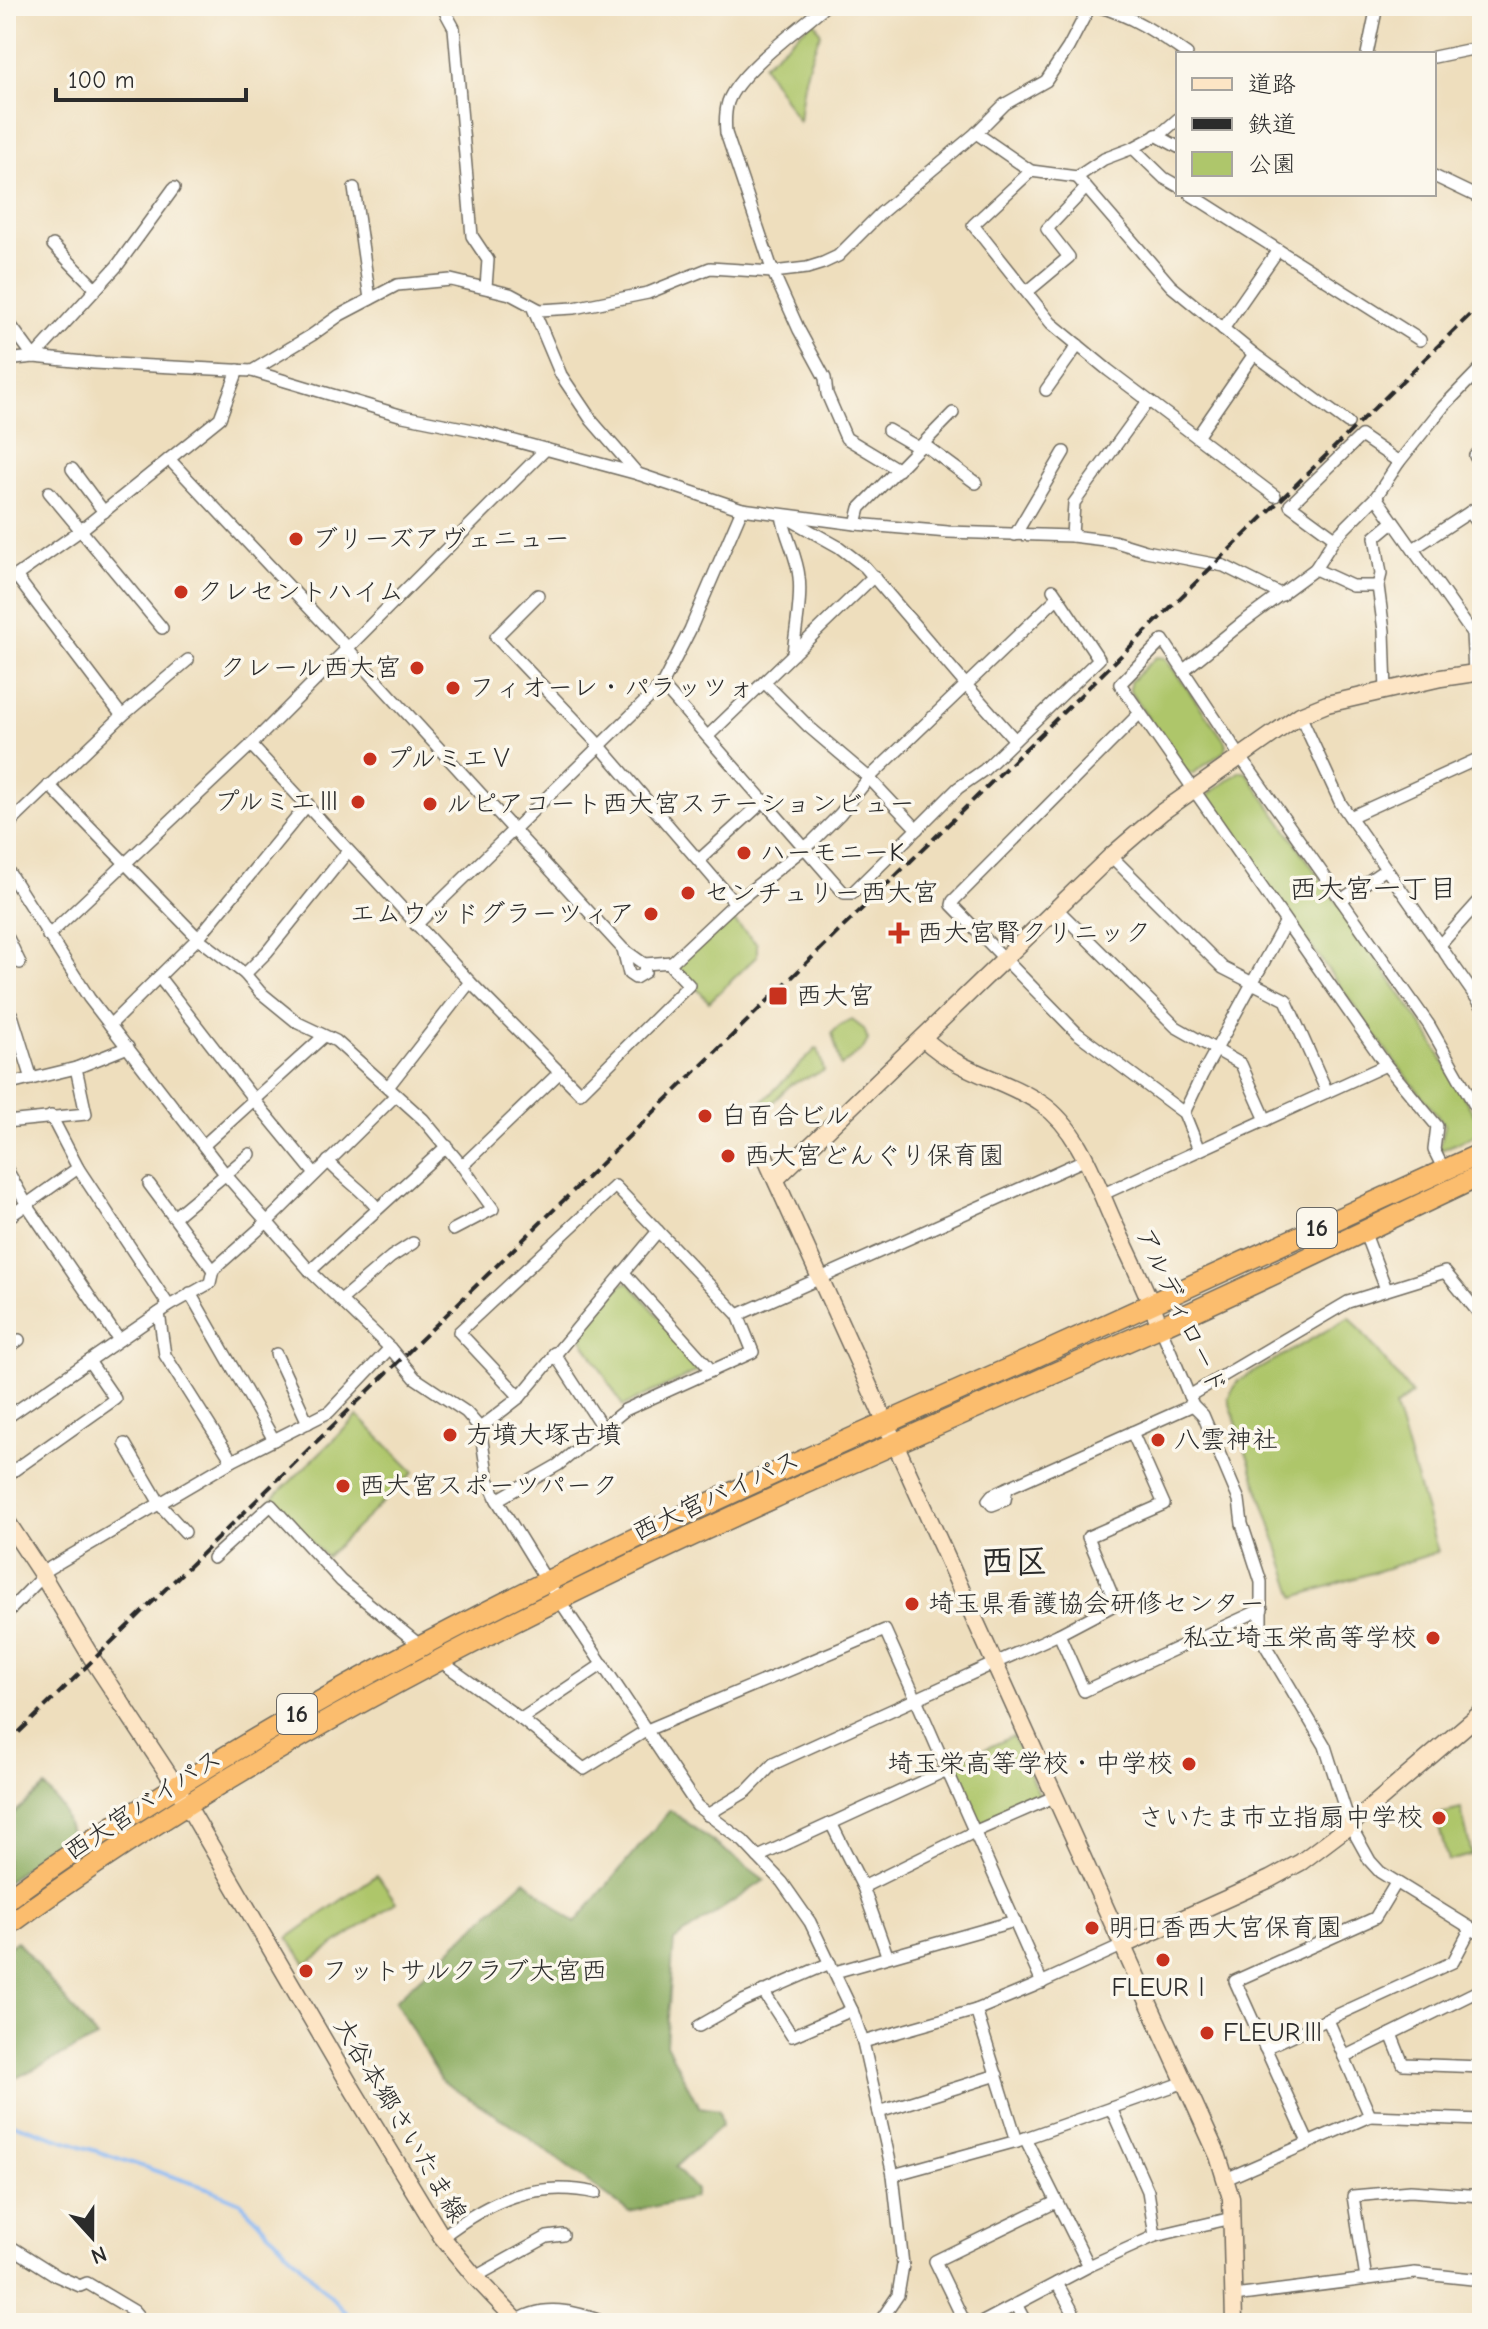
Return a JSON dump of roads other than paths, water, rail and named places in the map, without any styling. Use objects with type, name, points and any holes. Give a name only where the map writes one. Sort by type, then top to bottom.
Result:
[{"type":"highway","name":"西大宮バイパス","points":[[6,1900],[176,1786],[351,1682],[546,1580],[1482,1153]]},
{"type":"highway","name":"西大宮バイパス","points":[[6,1927],[187,1805],[352,1706],[558,1598],[896,1442],[1160,1326],[1482,1175]]},
{"type":"street","points":[[442,6],[454,28],[472,236],[488,260],[486,287]]},
{"type":"street","points":[[825,6],[737,85],[728,100],[724,120],[773,272],[825,378],[827,394],[846,438],[899,470]]},
{"type":"street","points":[[252,371],[340,315],[397,285],[451,280],[510,294],[540,310],[574,308],[648,293],[710,268],[773,272],[807,268],[838,256],[882,212],[976,133],[1005,104],[1046,81],[1093,6],[1124,13],[1184,52]]},
{"type":"street","points":[[1367,52],[1377,6]]},
{"type":"street","points":[[1436,57],[1482,47]]},
{"type":"street","points":[[976,133],[1031,171],[1077,177],[1104,159],[1156,135],[1176,120]]},
{"type":"street","points":[[1156,135],[1176,146]]},
{"type":"street","points":[[1133,148],[1164,178],[1176,185]]},
{"type":"street","points":[[1031,171],[973,225],[1051,323],[1148,401],[1275,496]]},
{"type":"street","points":[[1077,177],[1171,286],[1254,354],[1348,423]]},
{"type":"street","points":[[1436,177],[1482,199]]},
{"type":"street","points":[[34,357],[117,266],[174,188]]},
{"type":"street","points":[[354,188],[370,299]]},
{"type":"street","points":[[1027,292],[1069,257],[1047,229],[1085,189]]},
{"type":"street","points":[[1193,196],[1420,340]]},
{"type":"street","points":[[53,245],[96,289]]},
{"type":"street","points":[[1223,329],[1278,250]]},
{"type":"street","points":[[532,306],[561,375],[592,421],[638,474]]},
{"type":"street","points":[[6,319],[34,357]]},
{"type":"street","points":[[1046,390],[1078,345]]},
{"type":"street","points":[[1197,437],[1254,354]]},
{"type":"street","points":[[6,360],[34,357],[252,371],[403,416],[478,431],[638,474],[742,509],[856,524],[1113,541],[1146,551],[1224,566],[1282,595]]},
{"type":"street","points":[[1184,670],[1315,569],[1335,538],[1376,497],[1399,462],[1443,407],[1482,367]]},
{"type":"street","points":[[122,716],[11,580],[81,530],[220,418],[238,370]]},
{"type":"street","points":[[1072,536],[1074,503],[1148,401]]},
{"type":"street","points":[[856,524],[860,508],[953,413]]},
{"type":"street","points":[[888,430],[921,446],[976,483]]},
{"type":"street","points":[[1335,538],[1290,505],[1361,436],[1399,462]]},
{"type":"street","points":[[48,936],[251,745],[546,449]]},
{"type":"street","points":[[1482,449],[1475,456],[1482,467]]},
{"type":"street","points":[[1015,535],[1064,452]]},
{"type":"street","points":[[169,459],[623,949],[644,964],[672,962],[735,903],[805,848],[840,814],[869,778],[1055,594],[1099,659],[984,770],[958,788],[852,893],[844,893],[805,848],[709,735],[662,685]]},
{"type":"street","points":[[72,469],[104,512]]},
{"type":"street","points":[[49,492],[162,628]]},
{"type":"street","points":[[776,1179],[1111,856],[1148,823],[1240,756],[1300,715],[1327,704],[1478,672],[1472,633],[1376,497]]},
{"type":"street","points":[[1413,549],[1482,504]]},
{"type":"street","points":[[416,925],[662,685],[690,630],[742,509]]},
{"type":"street","points":[[1470,512],[1482,529]]},
{"type":"street","points":[[782,515],[839,547],[874,576],[1015,740]]},
{"type":"street","points":[[782,515],[784,535],[800,579],[793,654]]},
{"type":"street","points":[[1386,692],[1384,631],[1378,586],[1381,574],[1375,537],[1393,522]]},
{"type":"street","points":[[1315,569],[1352,586],[1378,586]]},
{"type":"street","points":[[709,735],[874,576]]},
{"type":"street","points":[[538,595],[496,637],[600,746],[735,903]]},
{"type":"street","points":[[1444,1170],[1434,1150],[1437,1126],[1386,1065],[1120,684],[1163,640],[1240,756],[1429,1025],[1478,1111],[1482,1112]]},
{"type":"street","points":[[6,827],[122,716],[188,660]]},
{"type":"street","points":[[764,682],[809,727],[869,778],[917,829]]},
{"type":"street","points":[[1139,714],[952,905],[1077,1033],[1184,1113],[1199,1150]]},
{"type":"street","points":[[1300,715],[1341,804],[1482,1006]]},
{"type":"street","points":[[251,745],[416,925],[580,1093],[689,985],[672,967],[672,962]]},
{"type":"street","points":[[1350,817],[1482,757]]},
{"type":"street","points":[[49,785],[198,938],[245,974],[260,992],[298,1023],[336,1041],[423,1119],[493,1209],[453,1230]]},
{"type":"street","points":[[699,860],[765,800]]},
{"type":"street","points":[[110,1025],[198,938],[308,804]]},
{"type":"street","points":[[245,974],[267,952],[348,851]]},
{"type":"street","points":[[1111,856],[1223,968],[1286,1000],[1327,1092]]},
{"type":"street","points":[[1341,900],[1386,869]]},
{"type":"street","points":[[8,874],[89,998],[226,1175],[310,1271],[390,1348],[415,1378],[466,1412],[480,1428],[488,1479],[497,1500],[546,1580],[697,1806],[743,1841],[799,1905],[852,2010],[863,2042],[893,2175],[903,2265],[898,2295],[879,2323]]},
{"type":"street","points":[[1439,946],[1482,898]]},
{"type":"street","points":[[1056,908],[1176,1027],[1241,1064],[1266,1120]]},
{"type":"street","points":[[1184,1113],[1285,923]]},
{"type":"street","points":[[6,934],[20,963]]},
{"type":"street","points":[[623,949],[631,977],[637,978],[643,974],[644,964]]},
{"type":"street","points":[[159,977],[315,1174]]},
{"type":"street","points":[[6,1418],[164,1310],[210,1283],[213,1270],[328,1161],[392,1091],[470,982]]},
{"type":"street","points":[[6,1016],[12,1015],[32,1079]]},
{"type":"street","points":[[204,1145],[324,1036]]},
{"type":"street","name":"アルディロード","points":[[924,1039],[957,1065],[1029,1096],[1045,1106],[1066,1127],[1101,1195],[1152,1305],[1191,1400],[1203,1415],[1239,1500],[1242,1524],[1261,1582],[1261,1638],[1325,1746],[1350,1825],[1370,1861],[1380,1872],[1482,1935]]},
{"type":"street","points":[[6,1085],[76,1068],[128,1047]]},
{"type":"street","points":[[1101,1195],[1386,1065]]},
{"type":"street","points":[[6,1122],[86,1114],[76,1068]]},
{"type":"street","points":[[462,1166],[560,1072]]},
{"type":"street","points":[[51,1116],[78,1168],[164,1310],[165,1355],[232,1461]]},
{"type":"street","points":[[310,1271],[447,1146]]},
{"type":"street","points":[[762,1150],[1124,1945],[1226,2179],[1232,2218],[1234,2323]]},
{"type":"street","points":[[174,1217],[250,1154]]},
{"type":"street","points":[[738,1315],[1084,1160]]},
{"type":"street","points":[[328,1161],[346,1181],[366,1194],[377,1208]]},
{"type":"street","points":[[6,1168],[27,1205],[119,1340]]},
{"type":"street","points":[[6,1219],[78,1168]]},
{"type":"street","points":[[149,1184],[213,1270]]},
{"type":"street","points":[[497,1500],[558,1465],[625,1410],[753,1352],[738,1315],[615,1186],[459,1332],[520,1397]]},
{"type":"street","points":[[480,1428],[520,1397],[658,1231]]},
{"type":"street","points":[[1364,1231],[1386,1289]]},
{"type":"street","points":[[341,1300],[391,1257],[413,1243]]},
{"type":"street","points":[[623,1272],[712,1371]]},
{"type":"street","points":[[1007,1488],[1132,1432],[1191,1400],[1348,1302],[1445,1272],[1482,1317]]},
{"type":"street","points":[[190,1293],[274,1440]]},
{"type":"street","points":[[6,1349],[19,1340]]},
{"type":"street","points":[[6,1614],[42,1574],[232,1461],[329,1412],[390,1348]]},
{"type":"street","points":[[554,1353],[602,1427]]},
{"type":"street","points":[[276,1354],[308,1423]]},
{"type":"street","points":[[6,1476],[115,1399],[89,1361]]},
{"type":"street","points":[[707,1815],[747,1791],[773,1764],[1059,1634],[1116,1604],[1088,1537],[1164,1504],[1132,1432]]},
{"type":"street","points":[[125,1444],[160,1503],[185,1532]]},
{"type":"street","points":[[213,1558],[271,1505],[341,1581],[419,1645],[584,1769],[647,1730],[885,1630],[1042,1983]]},
{"type":"street","name":"大谷本郷さいたま線","points":[[6,1520],[12,1543],[42,1574],[93,1660],[176,1786],[317,2030],[442,2237],[517,2322]]},
{"type":"street","points":[[1059,1634],[1084,1691],[1262,1609]]},
{"type":"street","points":[[521,1719],[603,1664]]},
{"type":"street","points":[[863,2042],[976,2010],[1288,1870],[1350,1825],[1482,1712]]},
{"type":"street","points":[[758,1857],[947,1770]]},
{"type":"street","points":[[863,1887],[976,1831],[1056,1796]]},
{"type":"street","points":[[831,1823],[863,1887],[887,1955]]},
{"type":"street","points":[[1308,2142],[1235,1981],[1375,1918],[1396,1883]]},
{"type":"street","points":[[699,2026],[763,1991],[832,1967],[1015,1921]]},
{"type":"street","points":[[1265,2048],[1453,1962],[1471,1928]]},
{"type":"street","points":[[1344,2057],[1482,1989]]},
{"type":"street","points":[[763,1991],[792,2036],[852,2010]]},
{"type":"street","points":[[976,2010],[1021,2140],[1089,2266]]},
{"type":"street","points":[[1328,2020],[1370,2116]]},
{"type":"street","points":[[1391,2034],[1403,2064],[1482,2067]]},
{"type":"street","points":[[879,2112],[997,2075]]},
{"type":"street","points":[[893,2175],[1021,2140],[1185,2082]]},
{"type":"street","points":[[1111,2108],[1148,2191],[1155,2236]]},
{"type":"street","points":[[1226,2179],[1370,2116],[1482,2120]]},
{"type":"street","points":[[442,2237],[472,2214],[500,2200],[532,2191],[559,2189],[573,2188],[596,2193]]},
{"type":"street","points":[[1366,2279],[1353,2196],[1410,2191],[1482,2196]]},
{"type":"street","points":[[965,2323],[935,2261],[1056,2202]]},
{"type":"street","points":[[981,2323],[1089,2266],[1155,2236],[1232,2218]]},
{"type":"street","points":[[475,2277],[547,2237],[563,2235]]},
{"type":"street","points":[[6,2248],[8,2245],[57,2276],[80,2286],[87,2283],[134,2311],[144,2323]]},
{"type":"street","points":[[1234,2296],[1415,2273],[1482,2280]]},
{"type":"street","points":[[1057,2283],[1079,2323]]},
{"type":"street","points":[[1016,2304],[1026,2323]]},
{"type":"street","points":[[517,2322],[532,2313],[560,2309],[606,2323]]},
{"type":"waterway","points":[[6,2121],[207,2188],[240,2202],[356,2323]]},
{"type":"railway","points":[[6,1745],[1482,303]]},
{"type":"place","name":"ブリーズアヴェニュー","points":[[296,539]]},
{"type":"place","name":"クレセントハイム","points":[[181,592]]},
{"type":"place","name":"クレール西大宮","points":[[417,668]]},
{"type":"place","name":"フィオーレ・パラッツォ","points":[[453,688]]},
{"type":"place","name":"プルミエⅤ","points":[[370,759]]},
{"type":"place","name":"プルミエⅢ","points":[[358,802]]},
{"type":"place","name":"ルピアコート西大宮ステーションビュー","points":[[430,804]]},
{"type":"place","name":"ハーモニーK","points":[[744,853]]},
{"type":"place","name":"センチュリー西大宮","points":[[688,893]]},
{"type":"place","name":"エムウッドグラーツィア","points":[[651,914]]},
{"type":"place","name":"西大宮腎クリニック","points":[[899,933]]},
{"type":"place","name":"西大宮","points":[[778,996]]},
{"type":"place","name":"白百合ビル","points":[[705,1116]]},
{"type":"place","name":"西大宮どんぐり保育園","points":[[728,1156]]},
{"type":"place","name":"方墳大塚古墳","points":[[450,1435]]},
{"type":"place","name":"八雲神社","points":[[1158,1440]]},
{"type":"place","name":"西大宮スポーツパーク","points":[[343,1486]]},
{"type":"place","name":"埼玉県看護協会研修センター","points":[[912,1604]]},
{"type":"place","name":"私立埼玉栄高等学校","points":[[1433,1638]]},
{"type":"place","name":"埼玉栄高等学校・中学校","points":[[1189,1764]]},
{"type":"place","name":"さいたま市立指扇中学校","points":[[1439,1818]]},
{"type":"place","name":"明日香西大宮保育園","points":[[1092,1928]]},
{"type":"place","name":"FLEURⅠ","points":[[1163,1960]]},
{"type":"place","name":"フットサルクラブ大宮西","points":[[306,1971]]},
{"type":"place","name":"FLEURⅢ","points":[[1207,2033]]},
{"type":"district","name":"西大宮一丁目","points":[[1373,889]]},
{"type":"district","name":"西区","points":[[1014,1562]]}]
